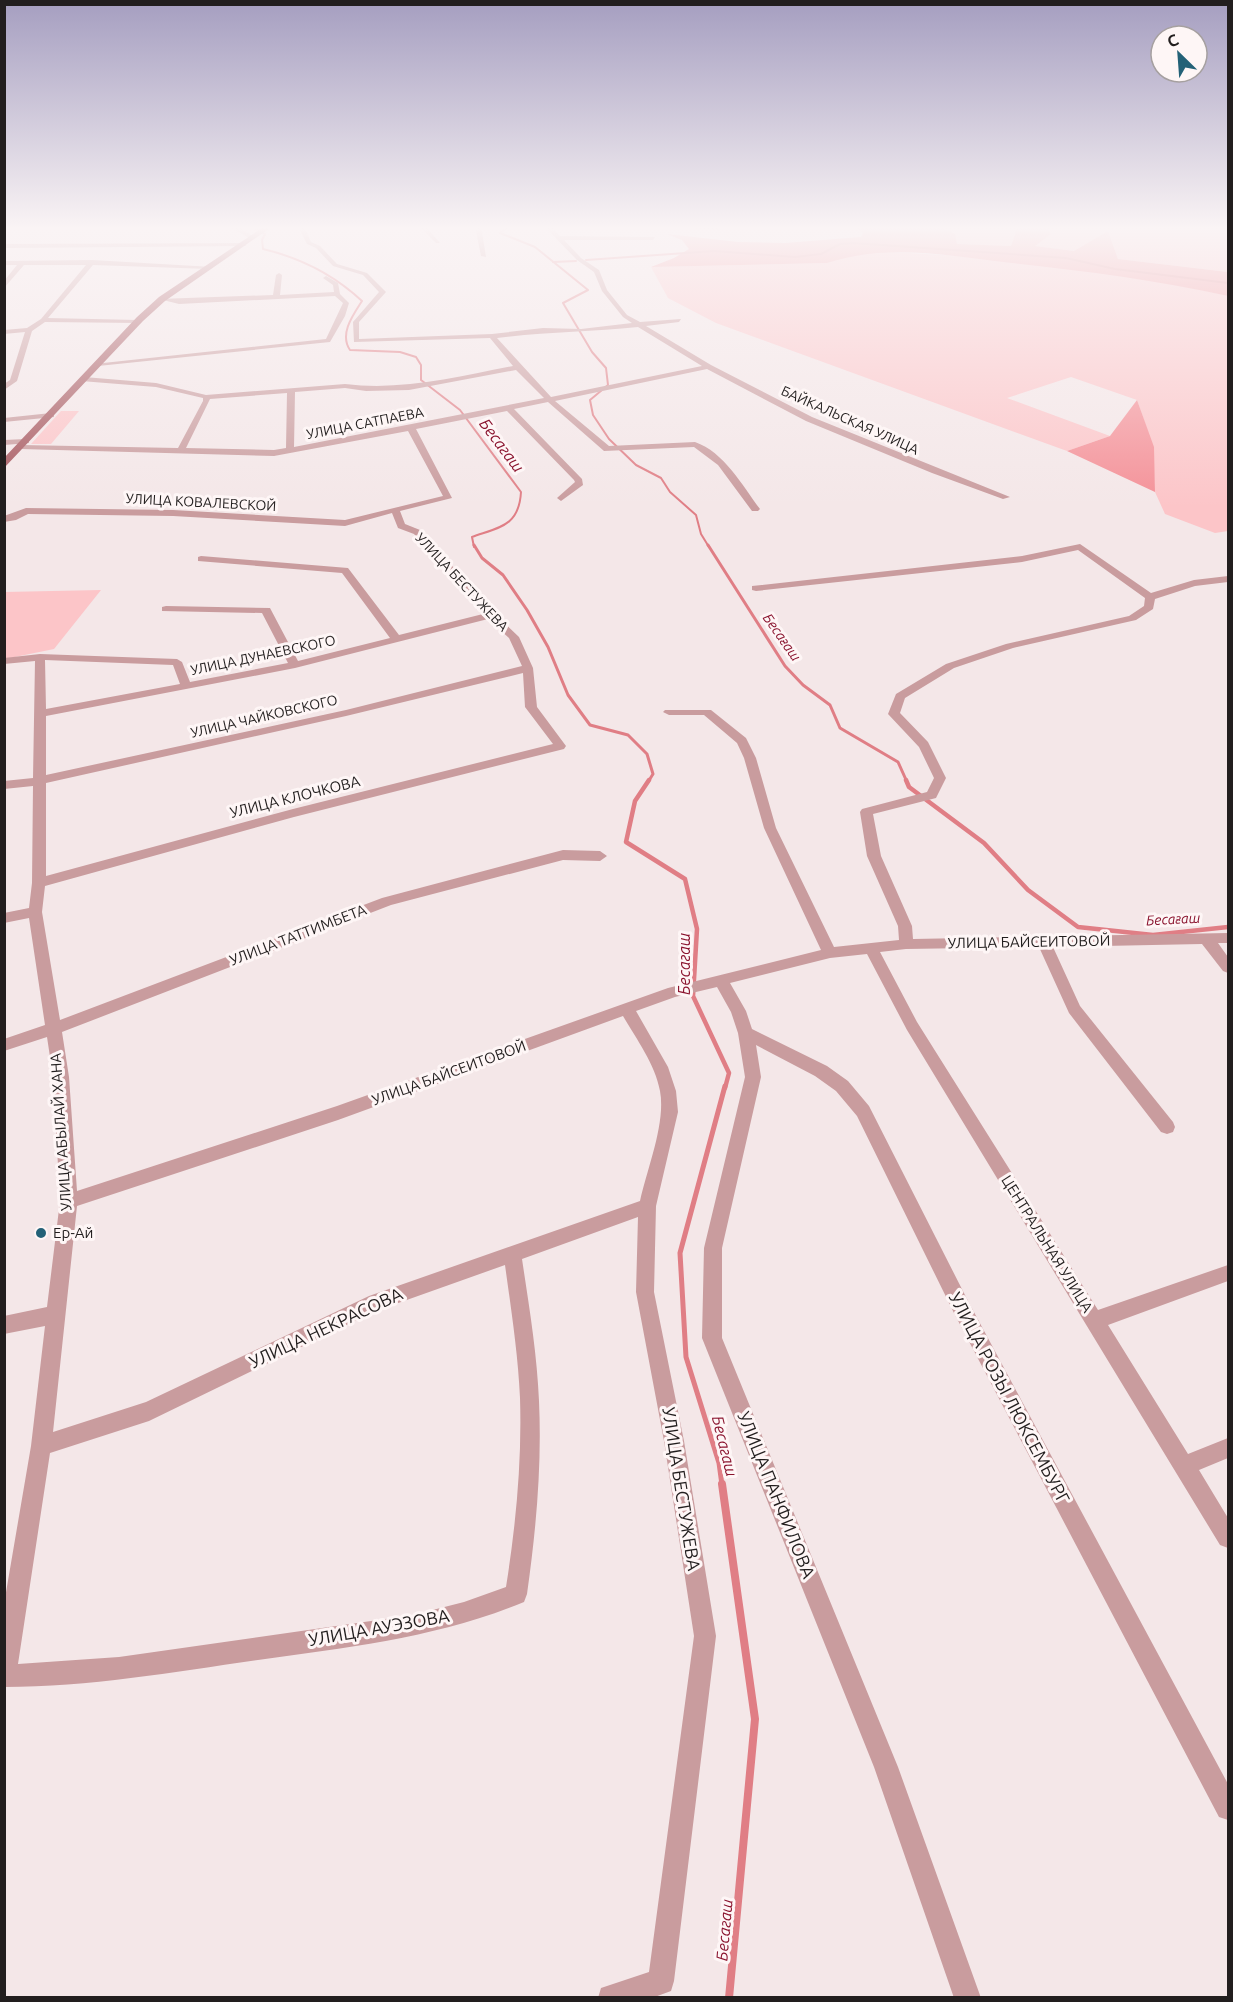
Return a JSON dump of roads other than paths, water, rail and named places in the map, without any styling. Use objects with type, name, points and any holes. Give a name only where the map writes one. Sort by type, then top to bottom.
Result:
[{"type":"main road","points":[[4,465],[140,319]]},
{"type":"street","points":[[98,364],[328,340],[340,319]]},
{"type":"street","points":[[358,319],[356,322],[356,341],[492,336],[640,326],[679,320]]},
{"type":"street","name":"БАЙКАЛЬСКАЯ УЛИЦА","points":[[630,319],[708,367],[809,419],[935,471],[1006,497]]},
{"type":"street","points":[[4,332],[29,330],[43,320],[137,322]]},
{"type":"street","points":[[4,388],[13,381],[29,330]]},
{"type":"street","points":[[492,336],[515,368],[548,400],[607,449],[695,444],[705,448],[755,509]]},
{"type":"street","name":"УЛИЦА САТПАЕВА","points":[[4,443],[181,450],[290,451],[708,367]]},
{"type":"street","points":[[84,379],[156,385],[206,397],[345,386],[360,389],[415,387],[515,368]]},
{"type":"street","points":[[290,451],[291,390]]},
{"type":"street","points":[[181,450],[207,401],[206,397]]},
{"type":"street","points":[[509,408],[578,479],[580,483],[561,498]]},
{"type":"street","points":[[4,420],[51,415]]},
{"type":"street","points":[[395,509],[448,498],[411,428]]},
{"type":"street","name":"УЛИЦА КОВАЛЕВСКОЙ","points":[[4,519],[13,518],[26,511],[71,511],[173,513],[345,523],[395,509]]},
{"type":"street","name":"УЛИЦА БЕСТУЖЕВА","points":[[395,509],[401,526],[417,532],[490,615],[514,637],[528,668],[531,708],[560,746]]},
{"type":"street","points":[[756,588],[1022,559],[1080,547],[1150,597]]},
{"type":"street","points":[[201,560],[345,570],[396,639]]},
{"type":"street","points":[[1150,597],[1194,584],[1228,579]]},
{"type":"street","points":[[906,944],[905,926],[874,856],[866,812],[932,795],[940,778],[924,745],[894,714],[900,696],[950,666],[1010,646],[1132,618],[1149,607],[1150,597]]},
{"type":"street","points":[[166,609],[266,610],[296,665]]},
{"type":"street","name":"УЛИЦА ДУНАЕВСКОГО","points":[[39,714],[296,665],[490,615]]},
{"type":"street","points":[[4,661],[40,657],[177,662],[187,687]]},
{"type":"street","name":"УЛИЦА АБЫЛАЙ ХАНА","points":[[5,1676],[41,1446],[69,1201],[61,1077],[35,912],[39,883],[40,657]]},
{"type":"street","name":"УЛИЦА ЧАЙКОВСКОГО","points":[[4,786],[38,781],[346,713],[528,668]]},
{"type":"street","points":[[669,712],[707,712],[742,741],[770,828],[830,953]]},
{"type":"street","name":"УЛИЦА КЛОЧКОВА","points":[[39,883],[293,813],[560,746]]},
{"type":"street","name":"УЛИЦА ТАТТИМБЕТА","points":[[4,1045],[53,1029],[387,901],[563,855],[600,856]]},
{"type":"street","points":[[4,918],[35,912]]},
{"type":"street","name":"УЛИЦА БАЙСЕИТОВОЙ","points":[[69,1201],[338,1113],[673,992],[830,953],[906,944],[1228,938]]},
{"type":"street","points":[[1206,939],[1228,967]]},
{"type":"street","points":[[1044,942],[1074,1009],[1167,1126]]},
{"type":"street","name":"ЦЕНТРАЛЬНАЯ УЛИЦА","points":[[870,948],[912,1026],[1228,1537]]},
{"type":"street","name":"УЛИЦА ПАНФИЛОВА","points":[[714,982],[738,1011],[746,1033],[753,1077],[713,1248],[712,1338],[886,1767],[968,1998]]},
{"type":"street","name":"УЛИЦА БЕСТУЖЕВА","points":[[611,1998],[661,1981],[705,1636],[674,1441],[645,1292],[647,1206],[670,1112],[668,1091],[660,1067],[627,1009]]},
{"type":"street","name":"УЛИЦА РОЗЫ ЛЮКСЕМБУРГ","points":[[746,1033],[821,1071],[842,1086],[863,1111],[961,1307],[1228,1808]]},
{"type":"street","name":"УЛИЦА НЕКРАСОВА","points":[[41,1446],[149,1411],[369,1305],[647,1206]]},
{"type":"street","name":"УЛИЦА АУЭЗОВА","points":[[5,1676],[119,1669],[413,1626],[464,1613],[516,1594],[524,1544],[531,1420],[524,1337],[512,1253]]},
{"type":"street","points":[[1094,1321],[1228,1273]]},
{"type":"street","points":[[4,1325],[56,1315]]},
{"type":"street","points":[[1184,1466],[1228,1448]]},
{"type":"waterway","name":"Бесагаш","points":[[350,319],[346,338],[350,350],[400,352],[416,357],[421,365],[421,380],[460,410],[521,492],[512,519],[506,524],[472,537],[474,547]]},
{"type":"waterway","name":"Бесағаш","points":[[573,319],[592,352],[606,368],[608,385],[590,400],[593,415],[609,439],[636,465],[661,478],[670,492],[696,515],[701,534],[709,547]]},
{"type":"waterway","name":"Бесагаш","points":[[474,545],[482,558],[503,575],[527,610],[548,647],[568,695],[590,725],[628,735],[647,754],[653,774],[648,782]]},
{"type":"waterway","name":"Бесағаш","points":[[708,545],[785,666],[803,685],[830,705],[840,728],[898,762],[907,782]]},
{"type":"waterway","name":"Бесагаш","points":[[649,780],[635,801],[626,842],[685,879],[697,929],[693,996],[729,1073],[725,1088]]},
{"type":"waterway","name":"Бесағаш","points":[[906,780],[909,787],[984,843],[1028,890],[1078,927],[1153,935],[1228,927]]},
{"type":"waterway","name":"Бесагаш","points":[[722,1485],[719,1463],[686,1357],[680,1253],[725,1086]]},
{"type":"waterway","name":"Бесагаш","points":[[722,1484],[755,1719],[729,1998]]},
{"type":"place","name":"Ер-Ай","points":[[41,1233]]}]
